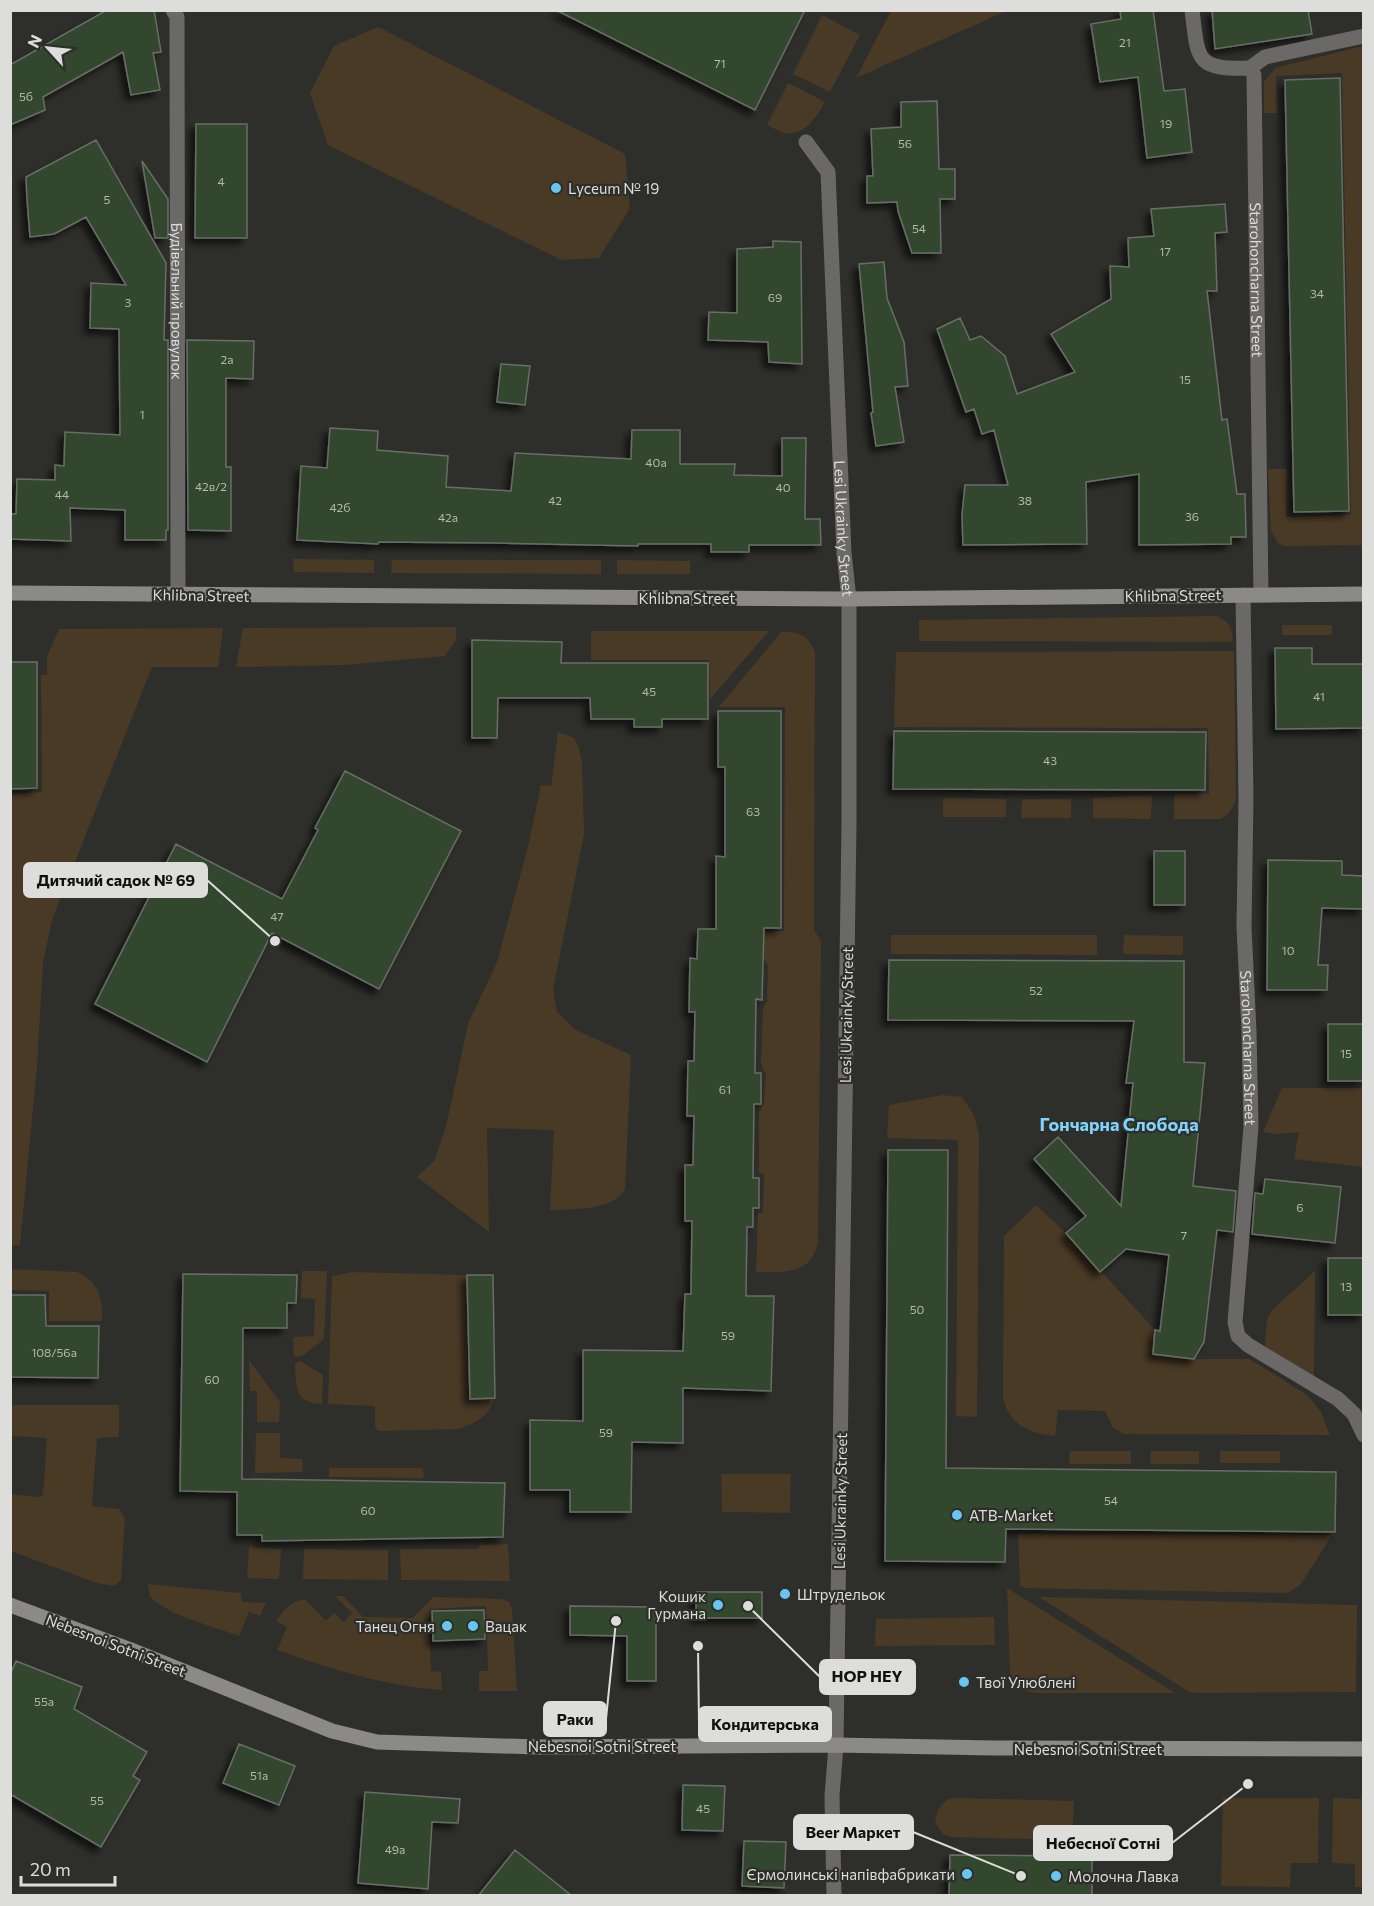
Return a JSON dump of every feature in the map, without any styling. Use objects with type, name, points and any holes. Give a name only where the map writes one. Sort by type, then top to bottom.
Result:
[{"type":"street","name":"Будівельний провулок","points":[[173,10],[177,17],[178,595]]},
{"type":"street","points":[[1192,10],[1196,49],[1203,61],[1213,67],[1250,68],[1265,57],[1364,36]]},
{"type":"street","name":"Starohoncharna Street","points":[[1250,68],[1254,75],[1261,595]]},
{"type":"street","name":"Lesi Ukrainky Street","points":[[806,142],[828,172],[843,541],[849,599],[849,824],[836,1745],[832,1796],[834,1896]]},
{"type":"street","name":"Khlibna Street","points":[[10,593],[849,599],[1364,594]]},
{"type":"street","name":"Starohoncharna Street","points":[[1243,595],[1246,799],[1244,927],[1251,1127],[1235,1322],[1238,1336],[1248,1345],[1338,1399],[1354,1414],[1364,1434]]},
{"type":"street","name":"Nebesnoi Sotni Street","points":[[10,1605],[151,1658],[332,1731],[377,1742],[538,1747],[836,1745],[1004,1749],[1364,1749]]},
{"type":"shaded area","points":[[891,10],[1006,11],[856,78]]},
{"type":"shaded area","points":[[822,15],[860,35],[830,92],[793,74]]},
{"type":"shaded area","points":[[378,27],[625,154],[630,208],[599,258],[561,260],[328,145],[310,93],[334,46]]},
{"type":"shaded area","points":[[1363,46],[1363,545],[1284,546],[1278,543],[1271,531],[1268,469],[1287,469],[1286,517],[1351,515],[1342,73],[1276,76],[1277,113],[1264,113],[1264,82],[1275,68]]},
{"type":"shaded area","points":[[788,83],[825,102],[810,124],[792,133],[767,125]]},
{"type":"shaded area","points":[[293,559],[374,560],[374,573],[294,572]]},
{"type":"shaded area","points":[[392,560],[601,560],[601,574],[391,573]]},
{"type":"shaded area","points":[[617,560],[690,561],[690,574],[617,574]]},
{"type":"shaded area","points":[[1216,616],[1229,626],[1233,642],[919,641],[919,620]]},
{"type":"shaded area","points":[[1282,625],[1332,625],[1332,635],[1282,635]]},
{"type":"shaded area","points":[[456,627],[456,640],[445,656],[344,665],[236,667],[243,628]]},
{"type":"shaded area","points":[[223,628],[218,667],[152,667],[52,920],[43,963],[37,1066],[20,1245],[11,1245],[11,794],[42,792],[41,675],[47,675],[47,657],[59,629]]},
{"type":"shaded area","points":[[591,631],[769,631],[710,699],[709,660],[591,660]]},
{"type":"shaded area","points":[[782,631],[803,636],[810,642],[815,653],[814,930],[821,941],[818,1241],[810,1261],[795,1270],[756,1272],[758,1213],[763,1213],[764,1174],[759,1173],[759,1113],[764,1102],[766,1075],[761,1063],[763,1009],[767,1001],[768,966],[763,957],[764,932],[784,931],[785,707],[719,707]]},
{"type":"shaded area","points":[[1234,651],[1236,799],[1231,810],[1221,819],[1174,819],[1174,794],[1209,794],[1208,728],[894,727],[896,652]]},
{"type":"shaded area","points":[[558,732],[574,738],[579,748],[582,763],[584,834],[553,989],[557,1012],[576,1030],[631,1055],[625,1189],[620,1196],[602,1205],[580,1209],[550,1210],[554,1130],[487,1128],[489,1232],[417,1177],[434,1161],[446,1127],[468,1024],[497,962],[528,847],[541,785],[551,786]]},
{"type":"shaded area","points":[[1152,795],[1151,819],[1093,818],[1093,798]]},
{"type":"shaded area","points":[[943,798],[1006,799],[1006,817],[943,817]]},
{"type":"shaded area","points":[[1022,799],[1071,799],[1071,818],[1021,818]]},
{"type":"shaded area","points":[[891,935],[1097,935],[1097,955],[891,954]]},
{"type":"shaded area","points":[[1124,935],[1183,936],[1183,955],[1123,954]]},
{"type":"shaded area","points":[[1282,1088],[1363,1088],[1363,1167],[1294,1159],[1299,1132],[1277,1134],[1263,1132]]},
{"type":"shaded area","points":[[942,1095],[962,1097],[974,1115],[979,1135],[977,1417],[956,1416],[958,1140],[887,1138],[889,1105]]},
{"type":"shaded area","points":[[1036,1205],[1066,1233],[1155,1330],[1153,1354],[1194,1359],[1249,1359],[1308,1396],[1321,1412],[1330,1435],[1124,1434],[1113,1428],[1105,1411],[1058,1410],[1055,1436],[1029,1430],[1015,1421],[1003,1398],[1004,1236]]},
{"type":"shaded area","points":[[10,1269],[77,1272],[95,1286],[102,1306],[102,1321],[49,1321],[49,1291],[11,1290]]},
{"type":"shaded area","points":[[302,1271],[327,1271],[324,1339],[302,1356],[294,1357],[293,1337],[314,1336],[315,1299],[301,1298]]},
{"type":"shaded area","points":[[1315,1271],[1314,1379],[1265,1349],[1267,1319],[1272,1310]]},
{"type":"shaded area","points":[[352,1272],[467,1275],[470,1399],[495,1398],[484,1416],[459,1429],[378,1431],[375,1426],[375,1406],[328,1404],[332,1276]]},
{"type":"shaded area","points":[[249,1360],[280,1402],[279,1422],[257,1422],[257,1391],[250,1391]]},
{"type":"shaded area","points":[[300,1361],[323,1375],[322,1404],[306,1401],[298,1392],[295,1363]]},
{"type":"shaded area","points":[[11,1405],[119,1405],[119,1437],[97,1438],[92,1506],[119,1509],[125,1518],[121,1580],[114,1586],[96,1583],[11,1551],[11,1494],[41,1497],[43,1494],[47,1438],[11,1436]]},
{"type":"shaded area","points":[[256,1433],[280,1433],[280,1458],[302,1459],[303,1472],[255,1473]]},
{"type":"shaded area","points":[[1070,1451],[1131,1451],[1131,1464],[1069,1464]]},
{"type":"shaded area","points":[[1151,1451],[1199,1451],[1199,1464],[1150,1464]]},
{"type":"shaded area","points":[[1220,1451],[1280,1451],[1280,1463],[1220,1463]]},
{"type":"shaded area","points":[[329,1468],[423,1468],[424,1478],[329,1477]]},
{"type":"shaded area","points":[[721,1474],[791,1474],[790,1513],[722,1512]]},
{"type":"shaded area","points":[[1018,1534],[1332,1535],[1301,1584],[1288,1593],[1024,1588],[1020,1586]]},
{"type":"shaded area","points":[[508,1544],[510,1581],[401,1580],[400,1549],[478,1549],[479,1545]]},
{"type":"shaded area","points":[[249,1547],[281,1549],[279,1579],[247,1578]]},
{"type":"shaded area","points":[[304,1549],[388,1550],[388,1580],[303,1579]]},
{"type":"shaded area","points":[[148,1584],[241,1593],[242,1602],[266,1603],[260,1616],[249,1612],[239,1636],[170,1610],[150,1597]]},
{"type":"shaded area","points":[[1007,1588],[1175,1693],[1035,1693],[1022,1689],[1013,1681],[1010,1672]]},
{"type":"shaded area","points":[[335,1596],[343,1596],[363,1617],[413,1618],[433,1597],[502,1599],[509,1602],[512,1608],[517,1691],[479,1691],[479,1671],[488,1671],[486,1606],[429,1609],[431,1671],[441,1672],[442,1690],[399,1685],[358,1676],[277,1650],[287,1627],[276,1621],[295,1602],[305,1599],[326,1621],[334,1613],[344,1622],[352,1613]]},
{"type":"shaded area","points":[[1039,1597],[1357,1605],[1356,1692],[1191,1693]]},
{"type":"shaded area","points":[[994,1617],[995,1645],[875,1646],[876,1619]]},
{"type":"shaded area","points":[[952,1798],[1074,1801],[1072,1840],[951,1837],[943,1834],[935,1822],[940,1807]]},
{"type":"shaded area","points":[[1223,1798],[1319,1798],[1318,1863],[1291,1863],[1290,1887],[1221,1886]]},
{"type":"shaded area","points":[[1333,1798],[1363,1799],[1363,1887],[1355,1887],[1355,1864],[1332,1863]]},
{"type":"building","points":[[107,10],[154,10],[161,52],[153,53],[160,90],[131,95],[123,52],[43,97],[45,110],[10,125],[10,65]]},
{"type":"building","points":[[556,10],[805,10],[755,110]]},
{"type":"building","points":[[1120,10],[1153,10],[1164,91],[1185,89],[1192,152],[1147,158],[1138,77],[1100,82],[1091,24],[1121,19]]},
{"type":"building","points":[[1212,10],[1308,10],[1312,34],[1215,49]]},
{"type":"building","points":[[1340,78],[1349,511],[1294,512],[1285,80]]},
{"type":"building","points":[[937,101],[939,169],[955,169],[955,199],[940,199],[941,253],[912,253],[897,202],[867,203],[867,176],[873,176],[871,129],[901,127],[901,102]]},
{"type":"building","points":[[196,124],[247,124],[247,238],[195,238]]},
{"type":"building","points":[[96,140],[166,263],[164,340],[168,340],[168,530],[166,530],[166,540],[125,540],[125,510],[70,508],[71,541],[10,539],[10,514],[16,514],[17,479],[55,480],[55,465],[64,466],[65,432],[120,435],[119,329],[90,328],[91,283],[126,285],[86,217],[54,234],[30,237],[26,177]]},
{"type":"building","points":[[142,161],[168,199],[168,238],[155,238]]},
{"type":"building","points":[[1225,204],[1227,232],[1215,233],[1217,291],[1207,291],[1222,420],[1227,419],[1237,494],[1245,494],[1246,537],[1231,537],[1231,544],[1139,545],[1139,474],[1086,482],[1087,544],[963,545],[962,515],[965,485],[1008,485],[994,430],[982,434],[974,409],[966,412],[937,329],[960,318],[970,340],[981,336],[1005,356],[1017,394],[1075,372],[1051,334],[1111,299],[1110,266],[1129,267],[1128,238],[1154,236],[1151,209]]},
{"type":"building","points":[[773,241],[801,242],[802,364],[769,362],[768,342],[708,340],[709,312],[737,313],[737,249],[773,247]]},
{"type":"building","points":[[884,262],[887,298],[904,342],[908,386],[895,387],[904,442],[876,446],[871,413],[873,412],[859,264]]},
{"type":"building","points":[[187,340],[254,341],[253,379],[226,378],[226,467],[231,467],[231,531],[188,530]]},
{"type":"building","points":[[501,364],[530,366],[525,405],[497,402]]},
{"type":"building","points":[[330,428],[378,431],[377,450],[448,456],[446,487],[511,491],[515,453],[631,459],[632,430],[680,430],[680,464],[735,464],[734,475],[782,476],[782,438],[806,438],[805,519],[820,519],[821,545],[749,545],[749,552],[711,552],[711,544],[638,544],[638,546],[379,542],[378,544],[297,540],[301,466],[327,468]]},
{"type":"building","points":[[472,640],[562,642],[561,663],[708,663],[708,719],[662,719],[662,727],[634,727],[634,719],[591,719],[590,698],[498,698],[497,738],[472,738]]},
{"type":"building","points":[[1275,648],[1312,648],[1312,664],[1364,664],[1364,728],[1276,729]]},
{"type":"building","points":[[10,662],[37,662],[37,788],[10,789]]},
{"type":"building","points":[[718,711],[781,711],[781,928],[764,928],[762,1000],[756,999],[755,1073],[761,1073],[761,1104],[754,1104],[753,1178],[759,1178],[759,1208],[753,1208],[753,1227],[747,1227],[746,1296],[774,1296],[771,1391],[683,1388],[683,1443],[632,1442],[631,1512],[570,1512],[570,1490],[530,1490],[530,1420],[583,1421],[583,1350],[683,1351],[685,1294],[691,1294],[692,1221],[685,1221],[685,1165],[693,1165],[694,1116],[687,1116],[688,1061],[694,1061],[695,1012],[689,1012],[690,958],[697,959],[698,929],[716,929],[716,856],[725,857],[725,767],[718,767]]},
{"type":"building","points":[[894,731],[1206,732],[1205,790],[893,789]]},
{"type":"building","points":[[345,771],[461,831],[379,989],[272,933],[207,1062],[95,1004],[176,844],[282,899],[318,830],[315,828]]},
{"type":"building","points":[[1154,851],[1185,851],[1185,905],[1154,905]]},
{"type":"building","points":[[1268,860],[1342,861],[1342,875],[1364,876],[1364,909],[1322,908],[1318,965],[1328,965],[1327,990],[1267,990]]},
{"type":"building","points":[[889,960],[1184,961],[1184,1062],[1205,1063],[1193,1186],[1236,1191],[1233,1232],[1217,1230],[1204,1342],[1194,1359],[1153,1354],[1155,1330],[1160,1331],[1169,1255],[1126,1249],[1100,1272],[1066,1233],[1086,1216],[1034,1159],[1058,1137],[1121,1206],[1133,1083],[1126,1083],[1134,1021],[888,1020]]},
{"type":"building","points":[[1328,1024],[1364,1024],[1364,1081],[1328,1081]]},
{"type":"building","points":[[888,1150],[948,1150],[946,1468],[1336,1472],[1335,1532],[1006,1529],[1005,1562],[885,1561]]},
{"type":"building","points":[[1265,1179],[1341,1187],[1335,1243],[1252,1234],[1255,1193],[1263,1194]]},
{"type":"building","points":[[1328,1258],[1364,1258],[1364,1315],[1328,1315]]},
{"type":"building","points":[[183,1274],[297,1275],[296,1303],[287,1303],[287,1328],[243,1328],[242,1479],[505,1483],[503,1537],[262,1541],[262,1535],[237,1535],[237,1492],[180,1491]]},
{"type":"building","points":[[467,1275],[493,1275],[495,1398],[470,1399]]},
{"type":"building","points":[[10,1295],[45,1295],[46,1326],[99,1326],[98,1378],[10,1377]]},
{"type":"building","points":[[696,1592],[762,1592],[762,1618],[696,1618]]},
{"type":"building","points":[[570,1606],[656,1607],[656,1681],[627,1681],[627,1636],[570,1635]]},
{"type":"building","points":[[484,1610],[485,1639],[433,1641],[432,1611]]},
{"type":"building","points":[[16,1661],[82,1687],[74,1709],[147,1752],[133,1776],[140,1780],[101,1847],[10,1794],[10,1675]]},
{"type":"building","points":[[239,1744],[295,1766],[279,1805],[223,1783]]},
{"type":"building","points":[[683,1785],[725,1786],[723,1831],[682,1830]]},
{"type":"building","points":[[365,1792],[460,1799],[458,1823],[432,1822],[428,1889],[358,1883]]},
{"type":"building","points":[[744,1841],[786,1842],[784,1888],[742,1886]]},
{"type":"building","points":[[515,1850],[572,1896],[478,1896]]},
{"type":"building","points":[[950,1855],[1092,1856],[1092,1896],[949,1896]]},
{"type":"place","name":"Lyceum № 19","points":[[556,188]]},
{"type":"place","name":"Дитячий садок № 69","points":[[275,941]]},
{"type":"place","name":"ATB-Market","points":[[957,1515]]},
{"type":"place","name":"Штрудельок","points":[[785,1594]]},
{"type":"place","name":"Кошик Гурмана","points":[[718,1605]]},
{"type":"place","name":"HOP HEY","points":[[748,1606]]},
{"type":"place","name":"Раки","points":[[616,1621]]},
{"type":"place","name":"Танец Огня","points":[[447,1626]]},
{"type":"place","name":"Вацак","points":[[473,1626]]},
{"type":"place","name":"Кондитерська","points":[[698,1646]]},
{"type":"place","name":"Твої Улюблені","points":[[964,1682]]},
{"type":"place","name":"Небесної Сотні","points":[[1248,1784]]},
{"type":"place","name":"Єрмолинські напівфабрикати","points":[[967,1874]]},
{"type":"place","name":"Beer Маркет","points":[[1021,1876]]},
{"type":"place","name":"Молочна Лавка","points":[[1056,1876]]},
{"type":"district","name":"Гончарна Слобода","points":[[1119,1124]]}]
